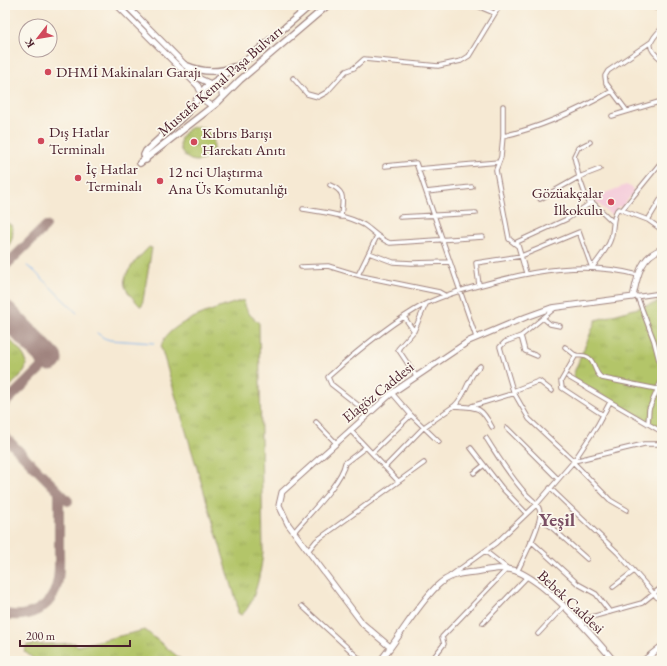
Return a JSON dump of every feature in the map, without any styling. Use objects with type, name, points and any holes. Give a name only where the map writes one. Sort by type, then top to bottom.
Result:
[{"type":"main road","name":"Mustafa Kemal Paşa Bulvarı","points":[[146,160],[144,155],[146,151],[188,112],[205,88],[241,64],[311,5]]},
{"type":"main road","name":"Mustafa Kemal Paşa Bulvarı","points":[[140,163],[146,160],[223,97],[240,80],[328,5]]},
{"type":"main road","points":[[650,5],[662,8]]},
{"type":"main road","points":[[185,65],[195,69],[208,71],[228,69],[241,64]]},
{"type":"street","points":[[117,5],[198,86],[205,101],[212,106]]},
{"type":"street","points":[[126,5],[198,78],[213,83],[220,88],[223,97]]},
{"type":"street","points":[[475,5],[494,13]]},
{"type":"street","points":[[293,78],[307,94],[318,97],[327,92],[346,71],[354,68],[364,59],[435,66],[461,61],[469,56],[500,5]]},
{"type":"street","points":[[627,111],[605,80],[607,73],[651,42],[662,28]]},
{"type":"street","points":[[651,42],[652,52],[662,60]]},
{"type":"street","points":[[503,136],[533,129],[574,112],[612,91]]},
{"type":"street","points":[[612,116],[662,101]]},
{"type":"street","points":[[502,106],[503,136],[499,162],[496,170],[509,239],[518,246]]},
{"type":"street","points":[[589,205],[579,177],[574,153],[578,148],[590,142]]},
{"type":"street","points":[[622,210],[636,190],[662,161]]},
{"type":"street","points":[[418,169],[499,162]]},
{"type":"street","points":[[385,166],[416,163],[459,292],[476,337]]},
{"type":"street","points":[[540,199],[579,177],[600,169]]},
{"type":"street","points":[[330,185],[339,189],[342,193],[341,217]]},
{"type":"street","points":[[426,192],[472,187]]},
{"type":"street","points":[[648,220],[662,198]]},
{"type":"street","points":[[526,274],[517,242],[567,219],[592,202],[612,221]]},
{"type":"street","points":[[303,209],[341,217],[363,225],[377,236],[390,243],[442,241],[483,237]]},
{"type":"street","points":[[592,268],[609,244],[612,232],[612,221],[617,210],[622,210],[648,220],[662,230]]},
{"type":"street","points":[[400,217],[476,213]]},
{"type":"street","points":[[479,286],[476,263],[521,256],[579,232],[592,268]]},
{"type":"street","points":[[358,275],[377,236]]},
{"type":"street","points":[[662,249],[652,254],[645,260],[638,275],[635,297],[654,341],[662,372]]},
{"type":"street","points":[[369,253],[393,262],[449,262]]},
{"type":"street","points":[[301,267],[328,266],[358,275],[439,292],[446,296]]},
{"type":"street","points":[[368,414],[330,384],[328,377],[360,350],[404,317],[426,304],[479,286],[526,274],[592,268],[620,270],[638,275]]},
{"type":"street","points":[[635,297],[662,293]]},
{"type":"street","name":"Elagöz Caddesi","points":[[390,647],[363,624],[294,532],[280,508],[280,495],[287,486],[392,393],[476,337],[534,313],[556,307],[635,297]]},
{"type":"street","points":[[416,376],[398,349],[414,331],[426,304]]},
{"type":"street","points":[[556,307],[521,336],[505,342],[500,347],[514,392],[528,419],[610,500],[627,510]]},
{"type":"street","points":[[404,317],[414,331]]},
{"type":"street","points":[[543,318],[550,324],[560,326]]},
{"type":"street","points":[[521,336],[525,351],[537,356]]},
{"type":"street","points":[[565,347],[576,355],[583,355],[588,358],[592,362],[597,373],[602,378],[657,389]]},
{"type":"street","points":[[576,355],[561,381],[562,388],[603,415]]},
{"type":"street","points":[[385,467],[424,427],[454,406],[464,394],[470,378],[480,366]]},
{"type":"street","points":[[568,377],[662,432]]},
{"type":"street","points":[[648,424],[650,409],[662,379]]},
{"type":"street","points":[[470,406],[514,392],[539,381],[552,391]]},
{"type":"street","points":[[392,393],[411,415],[439,442]]},
{"type":"street","points":[[444,581],[486,551],[536,504],[573,462],[610,402]]},
{"type":"street","points":[[454,406],[470,406],[478,408],[483,411],[492,427]]},
{"type":"street","points":[[372,453],[411,415]]},
{"type":"street","points":[[316,422],[336,443]]},
{"type":"street","points":[[507,428],[558,479]]},
{"type":"street","points":[[350,430],[398,481]]},
{"type":"street","points":[[486,438],[514,481],[536,504],[540,517],[587,559]]},
{"type":"street","points":[[573,462],[644,444],[662,444]]},
{"type":"street","points":[[294,532],[330,490],[344,471],[345,463],[366,447]]},
{"type":"street","points":[[471,448],[502,488],[526,513]]},
{"type":"street","points":[[308,551],[316,541],[424,463]]},
{"type":"street","points":[[474,473],[484,465]]},
{"type":"street","points":[[550,488],[594,529],[662,603]]},
{"type":"street","points":[[517,572],[540,517]]},
{"type":"street","points":[[531,541],[578,584],[596,594],[610,612]]},
{"type":"street","points":[[438,661],[434,657],[444,644],[442,637],[508,569],[486,551]]},
{"type":"street","name":"Bebek Caddesi","points":[[382,660],[390,647],[437,586],[444,581],[467,573],[508,569],[527,577],[563,607],[614,661]]},
{"type":"street","points":[[613,587],[634,571]]},
{"type":"street","points":[[482,623],[527,577]]},
{"type":"street","points":[[577,621],[642,603],[662,587]]},
{"type":"street","points":[[302,606],[362,661]]},
{"type":"street","points":[[538,634],[563,607]]},
{"type":"street","points":[[643,661],[662,646]]},
{"type":"shaded area","name":"Gözüakçalar İlkokulu","points":[[626,185],[633,188],[633,193],[621,208],[619,206],[617,207],[612,216],[592,198]]},
{"type":"green space","points":[[200,127],[209,132],[213,137],[213,151],[209,156],[204,160],[194,161],[190,160],[181,151],[180,141],[181,137],[190,128]]},
{"type":"green space","points":[[5,221],[12,226],[13,233],[11,241],[5,249]]},
{"type":"green space","points":[[149,247],[152,248],[142,306],[140,306],[125,286],[125,281],[132,265]]},
{"type":"green space","points":[[243,300],[248,313],[259,323],[263,551],[254,595],[246,610],[241,615],[238,613],[237,603],[161,347],[165,338],[183,323]]},
{"type":"green space","points":[[662,301],[662,430],[574,379],[573,375],[596,320]]},
{"type":"green space","points":[[5,335],[21,352],[26,363],[25,369],[21,375],[5,391]]},
{"type":"green space","points":[[145,630],[183,661],[36,661],[24,651],[27,645],[75,643],[77,646]]},
{"type":"waterway","points":[[27,266],[77,313]]},
{"type":"waterway","points":[[97,333],[110,340],[154,343]]},
{"type":"taxiway","points":[[5,266],[46,226]]},
{"type":"taxiway","points":[[5,403],[50,359]]},
{"type":"taxiway","points":[[5,437],[68,501]]},
{"type":"taxiway","points":[[5,614],[22,615],[38,610],[50,600],[54,592],[59,571],[59,492]]},
{"type":"runway","points":[[5,313],[50,359]]},
{"type":"place","name":"DHMİ Makinaları Garajı","points":[[48,72]]},
{"type":"place","name":"Dış Hatlar Terminalı","points":[[41,141]]},
{"type":"place","name":"Kıbrıs Barışı Harekatı Anıtı","points":[[194,142]]},
{"type":"place","name":"İç Hatlar Terminalı","points":[[78,178]]},
{"type":"place","name":"12 nci Ulaştırma Ana Üs Komutanlığı","points":[[160,181]]},
{"type":"place","name":"Gözüakçalar İlkokulu","points":[[611,202]]},
{"type":"district","name":"Yeşil","points":[[557,519]]}]
